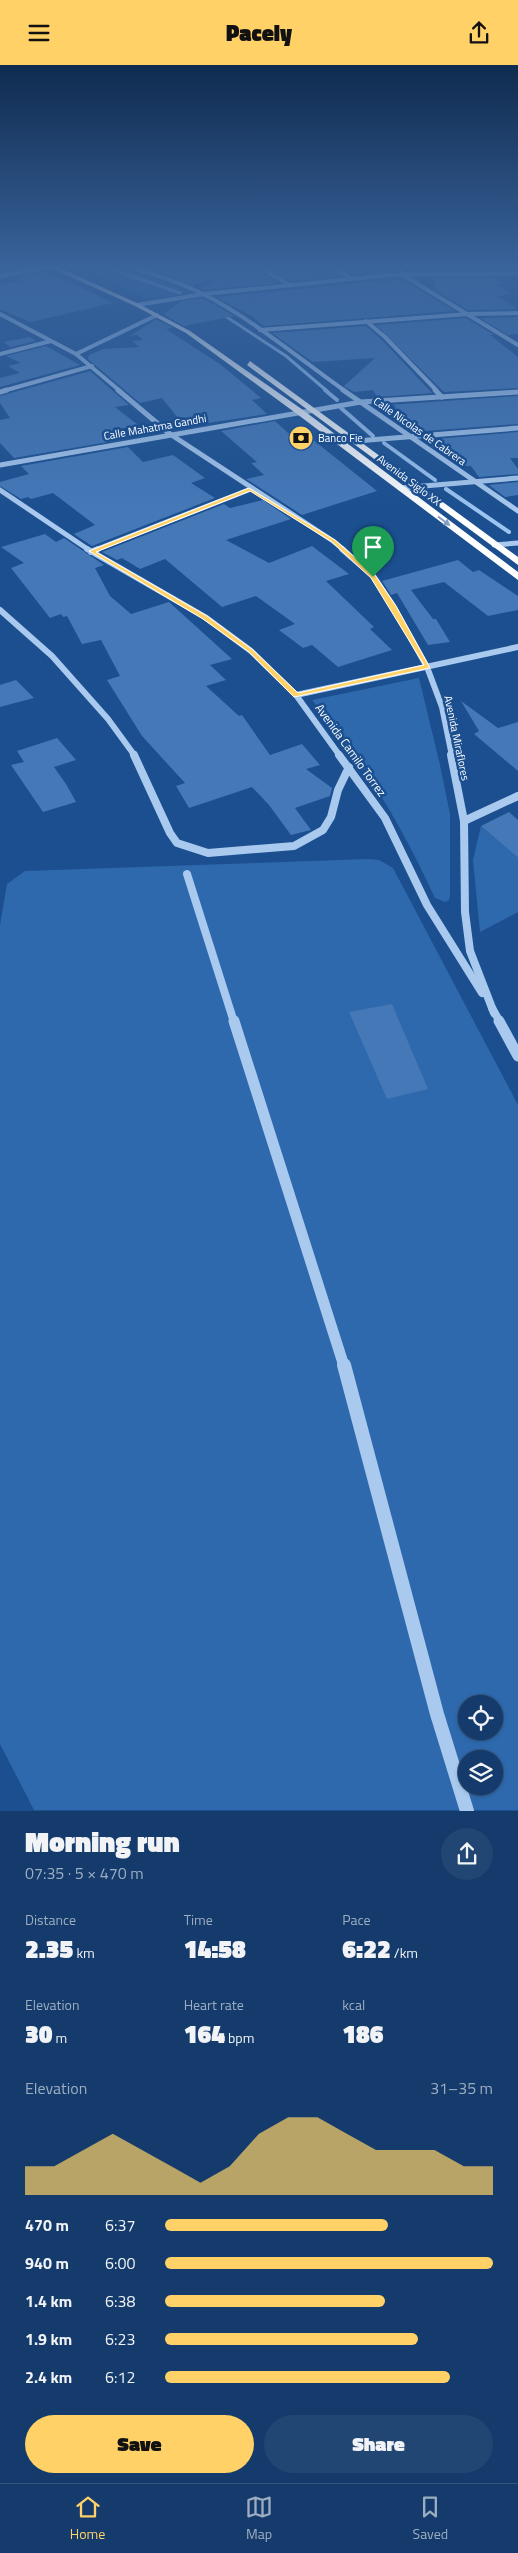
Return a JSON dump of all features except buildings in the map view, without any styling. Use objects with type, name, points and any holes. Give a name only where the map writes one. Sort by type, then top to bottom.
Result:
[{"type":"highway","name":"Avenida Siglo XX","points":[[212,348],[518,577]]},
{"type":"highway","name":"Avenida Siglo XX","points":[[244,359],[518,562]]},
{"type":"street","points":[[0,354],[22,348]]},
{"type":"street","name":"Avenida Miraflores","points":[[65,348],[92,366],[170,434],[251,489],[333,541],[373,577],[393,606],[427,667],[442,707],[464,821],[465,912],[470,951],[494,1013]]},
{"type":"street","points":[[76,354],[87,348]]},
{"type":"street","name":"Calle Nicolas de Cabrera","points":[[286,348],[408,437],[518,511]]},
{"type":"street","points":[[396,348],[442,397]]},
{"type":"street","points":[[0,392],[92,366]]},
{"type":"street","name":"Calle Mahatma Gandhi","points":[[0,465],[361,402],[518,392]]},
{"type":"street","points":[[356,441],[518,428]]},
{"type":"street","points":[[400,488],[518,478]]},
{"type":"street","points":[[92,551],[251,489]]},
{"type":"street","name":"Avenida Camilo Torrez","points":[[0,490],[92,551],[205,617],[251,651],[296,695],[385,818],[427,905],[494,1013],[518,1056]]},
{"type":"street","points":[[494,545],[518,543]]},
{"type":"street","points":[[0,610],[52,656],[86,691],[139,762],[170,833],[177,843],[193,850],[215,853],[294,846],[310,839],[323,830],[331,817],[338,790],[349,767]]},
{"type":"street","points":[[296,695],[518,647]]},
{"type":"street","points":[[464,821],[518,796]]},
{"type":"street","points":[[187,874],[343,1363],[437,1714],[467,1811]]},
{"type":"shaded area","points":[[419,678],[450,814],[450,896],[449,900],[445,902],[435,898],[395,819],[365,771],[312,700]]},
{"type":"shaded area","points":[[481,826],[518,858],[518,912],[480,932],[473,860]]},
{"type":"shaded area","points":[[368,859],[379,860],[393,868],[518,1105],[518,1810],[34,1810],[0,1744],[0,925],[7,884],[25,871]]},
{"type":"waterway","points":[[275,348],[327,391]]},
{"type":"waterway","points":[[325,390],[337,400]]},
{"type":"waterway","points":[[341,408],[373,436]]},
{"type":"waterway","points":[[384,443],[435,480]]},
{"type":"waterway","points":[[446,489],[509,532]]},
{"type":"place","name":"Banco Fie","points":[[301,438]]},
{"type":"route","points":[[251,489],[333,541],[373,577],[393,606],[427,667],[296,695],[251,651],[205,617],[92,551],[251,489]]}]
